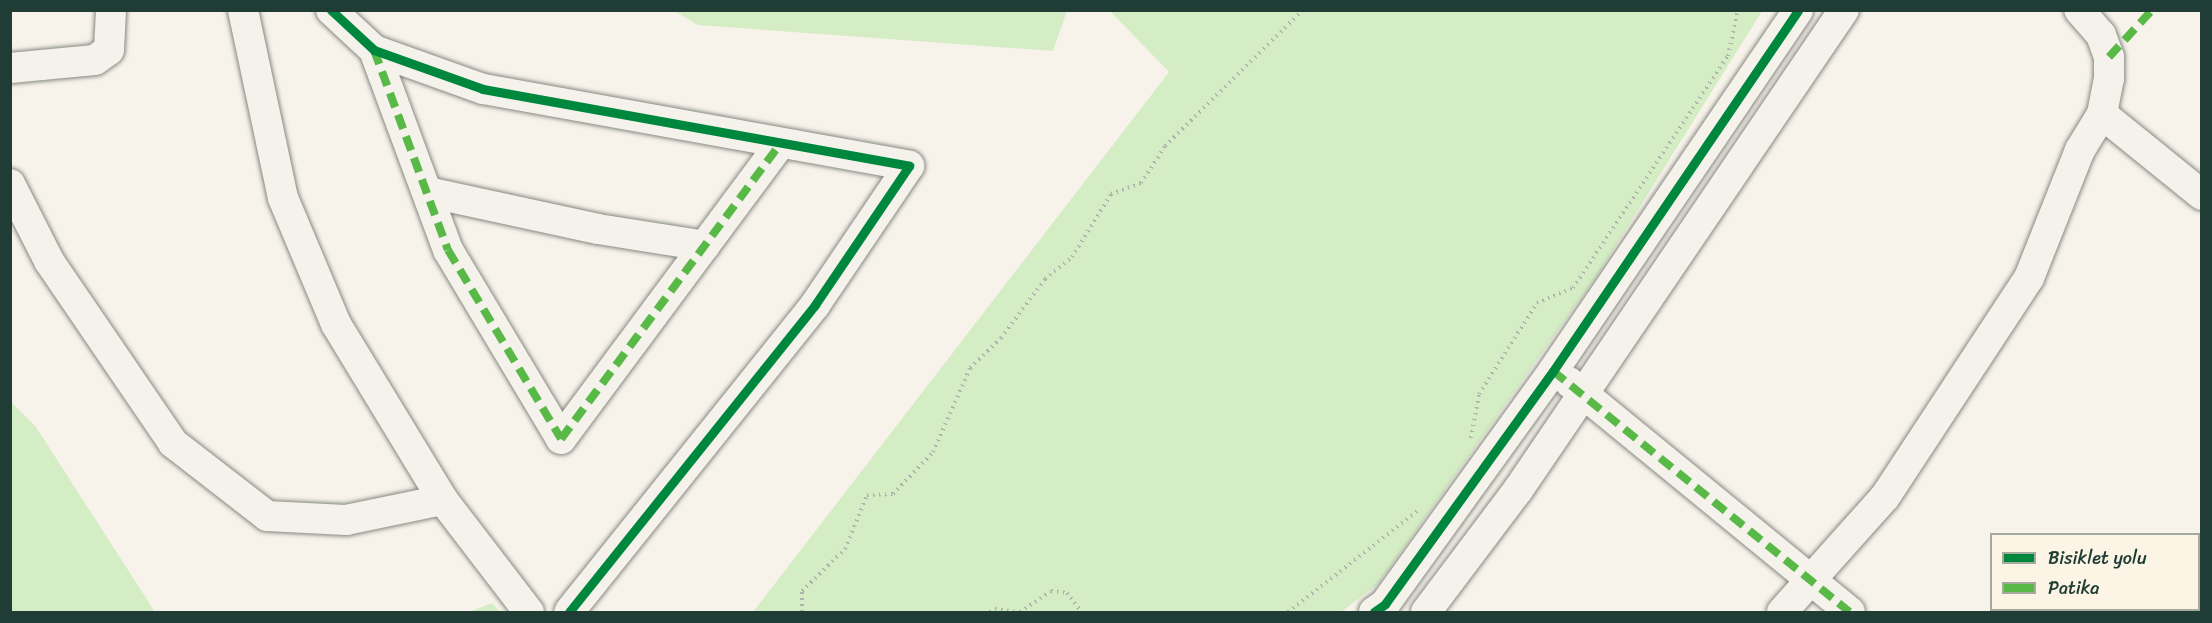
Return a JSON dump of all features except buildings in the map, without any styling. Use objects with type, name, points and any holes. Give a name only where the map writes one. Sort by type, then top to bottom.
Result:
[{"type":"street","points":[[10,68],[95,60],[109,50],[111,10]]},
{"type":"street","points":[[243,10],[287,208],[336,324],[443,500],[529,612]]},
{"type":"street","points":[[331,10],[374,50],[483,89],[909,166],[815,305],[569,612]]},
{"type":"street","points":[[1374,612],[1385,604],[1553,370],[1798,10]]},
{"type":"street","points":[[1426,612],[1518,490],[1844,10]]},
{"type":"street","points":[[1782,612],[1885,497],[2029,278],[2080,150],[2102,114],[2109,57],[2101,34],[2079,10]]},
{"type":"street","points":[[374,50],[448,250],[561,439],[780,144]]},
{"type":"street","points":[[2102,114],[2202,195]]},
{"type":"street","points":[[10,184],[49,261],[173,443],[267,516],[346,520],[443,500]]},
{"type":"street","points":[[427,192],[598,229],[705,246]]},
{"type":"street","points":[[1553,370],[1850,612]]},
{"type":"path","points":[[802,612],[802,591],[845,549],[867,495],[893,494],[933,452],[970,368],[1001,339],[1045,279],[1072,256],[1111,194],[1141,183],[1165,146],[1303,10]]},
{"type":"path","points":[[1470,444],[1479,394],[1537,303],[1572,288],[1579,278],[1728,56],[1738,10]]},
{"type":"path","points":[[1288,612],[1428,499]]},
{"type":"path","points":[[990,612],[1018,612],[1051,591],[1066,593],[1082,612]]},
{"type":"green space","points":[[674,11],[1067,11],[1053,51],[698,25]]},
{"type":"green space","points":[[1110,11],[1762,11],[1598,274],[1378,584],[1341,612],[753,612],[1169,72]]},
{"type":"green space","points":[[10,401],[36,427],[155,612],[11,612]]},
{"type":"green space","points":[[492,603],[500,612],[469,612]]},
{"type":"marked path","points":[[2109,57],[2152,10]]},
{"type":"marked path","points":[[374,50],[448,250],[561,439],[780,144]]},
{"type":"marked path","points":[[1553,371],[1850,612]]},
{"type":"cycle path","points":[[331,10],[374,50],[483,89],[909,166],[815,305],[569,612]]},
{"type":"cycle path","points":[[1374,612],[1385,604],[1553,371],[1798,10]]}]
